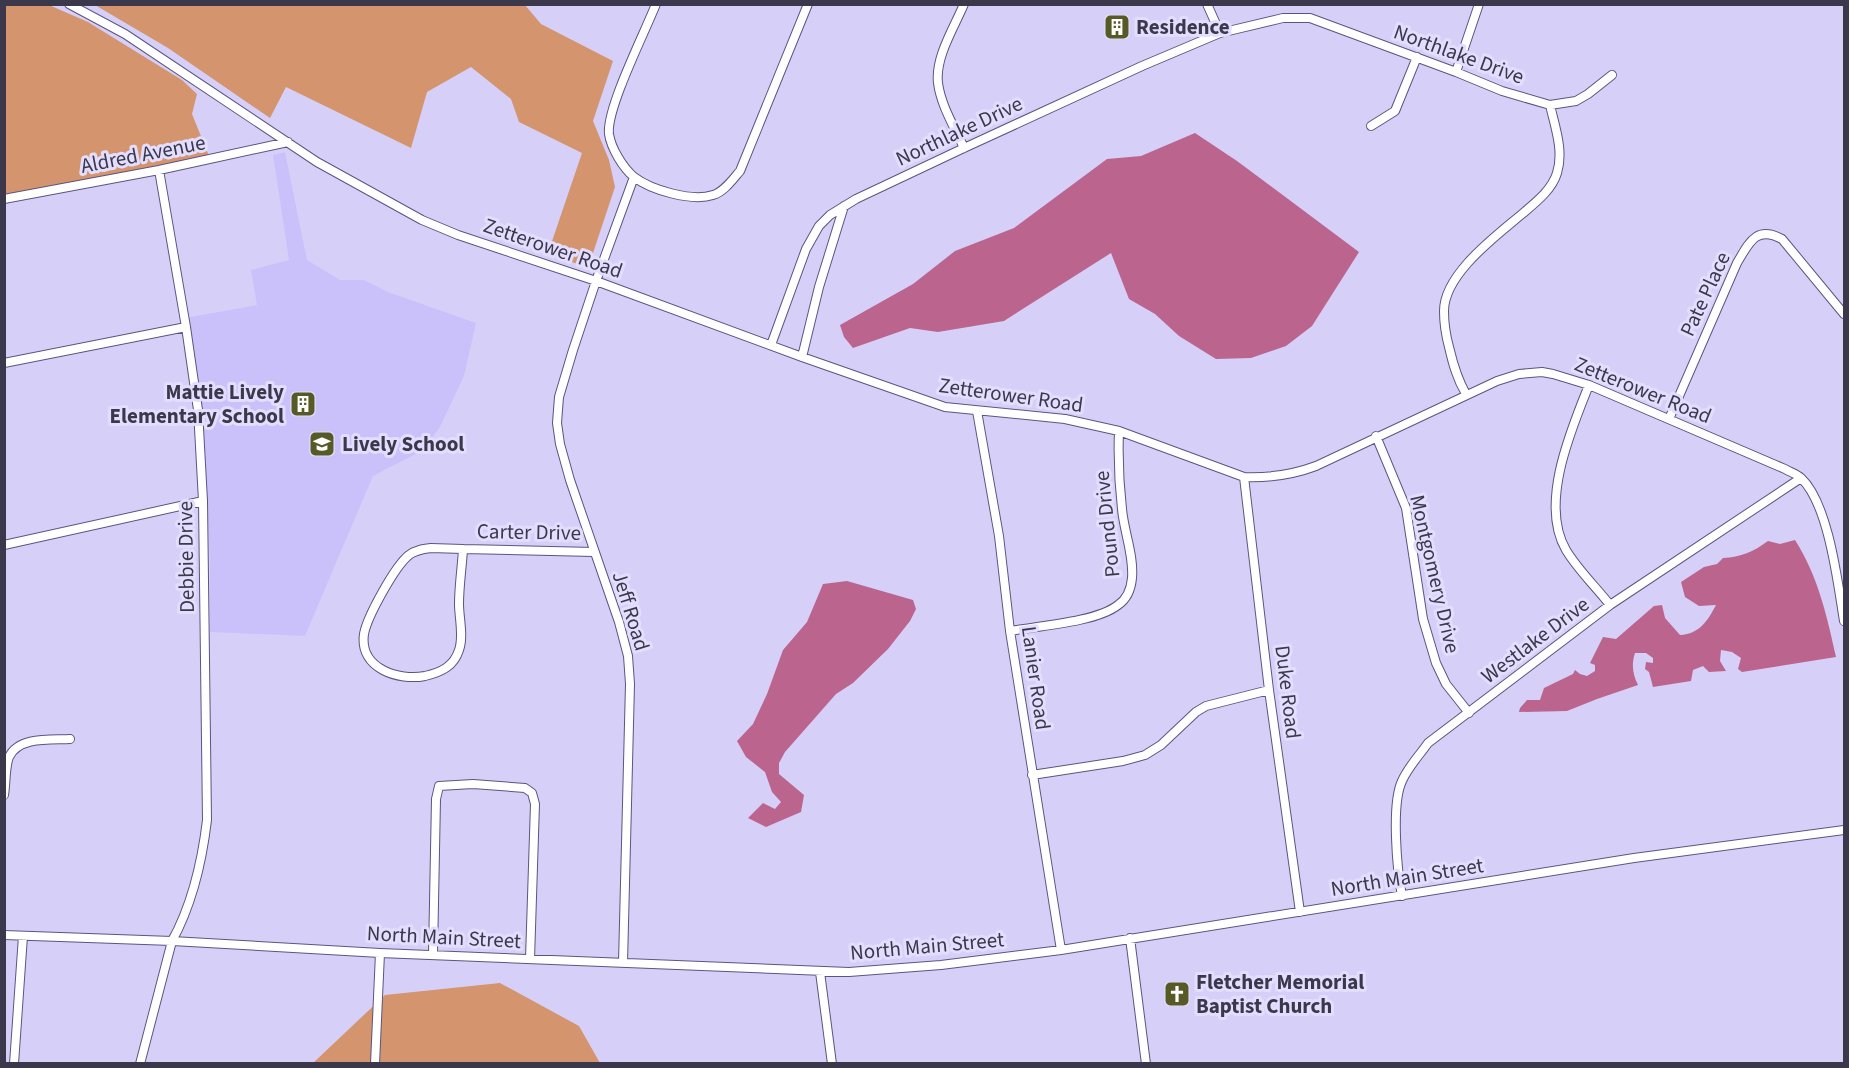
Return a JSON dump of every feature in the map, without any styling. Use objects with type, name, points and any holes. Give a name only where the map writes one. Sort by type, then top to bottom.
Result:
[{"type":"street","name":"Zetterower Road","points":[[69,4],[116,28],[317,162],[422,220],[945,407],[1065,419],[1119,431],[1244,477],[1271,477],[1305,470],[1466,394],[1497,381],[1530,372],[1553,374],[1589,385],[1785,469],[1801,478]]},
{"type":"street","points":[[656,4],[610,114],[609,134],[617,156],[634,177],[672,195],[689,198],[714,195],[727,186],[740,171],[808,4]]},
{"type":"street","points":[[964,4],[940,62],[938,74],[942,97],[964,148]]},
{"type":"street","points":[[1207,4],[1220,33]]},
{"type":"street","points":[[1456,72],[1479,4]]},
{"type":"street","name":"Northlake Drive","points":[[771,345],[806,249],[819,226],[830,215],[856,199],[964,148],[1142,66],[1220,33],[1282,18],[1310,18],[1502,91],[1550,105]]},
{"type":"street","points":[[1371,126],[1395,111],[1417,57]]},
{"type":"street","points":[[1466,394],[1458,381],[1446,336],[1444,310],[1448,294],[1455,281],[1479,251],[1552,185],[1560,154],[1550,105],[1576,101],[1612,75]]},
{"type":"street","name":"Aldred Avenue","points":[[4,199],[159,170],[288,142]]},
{"type":"street","name":"Debbie Drive","points":[[140,1064],[172,941],[197,880],[207,820],[203,501],[198,410],[159,170]]},
{"type":"street","name":"Jeff Road","points":[[623,963],[630,684],[628,656],[570,480],[557,423],[559,397],[596,281],[634,177]]},
{"type":"street","points":[[802,357],[819,287],[844,206]]},
{"type":"street","name":"Pate Place","points":[[1670,419],[1737,263],[1750,241],[1761,233],[1771,233],[1782,239],[1845,314]]},
{"type":"street","points":[[4,363],[186,327]]},
{"type":"street","points":[[1589,385],[1566,441],[1559,482],[1557,528],[1566,550],[1610,605]]},
{"type":"street","name":"Lanier Road","points":[[977,411],[999,536],[1010,631],[1061,950]]},
{"type":"street","name":"Pound Drive","points":[[1010,631],[1096,616],[1117,606],[1131,588],[1132,566],[1122,509],[1119,471],[1119,431]]},
{"type":"street","name":"Montgomery Drive","points":[[1377,436],[1406,508],[1424,619],[1436,663],[1446,684],[1469,713]]},
{"type":"street","name":"Duke Road","points":[[1244,477],[1269,690],[1300,912]]},
{"type":"street","points":[[1801,478],[1819,508],[1833,551],[1845,621]]},
{"type":"street","name":"Westlake Drive","points":[[1401,896],[1398,877],[1396,805],[1401,782],[1428,743],[1610,605],[1801,478]]},
{"type":"street","points":[[4,545],[203,501]]},
{"type":"street","name":"Carter Drive","points":[[463,549],[459,601],[460,647],[450,666],[433,674],[407,677],[396,676],[375,666],[368,657],[364,634],[377,602],[409,555],[419,550],[463,549],[594,552]]},
{"type":"street","points":[[1032,775],[1123,761],[1145,755],[1161,745],[1196,712],[1206,706],[1269,690]]},
{"type":"street","points":[[4,795],[9,758],[14,749],[22,744],[70,739]]},
{"type":"street","points":[[434,954],[436,799],[439,786],[473,784],[525,788],[532,793],[535,804],[530,959]]},
{"type":"street","name":"North Main Street","points":[[4,936],[172,941],[849,972],[941,965],[1061,950],[1634,858],[1845,830]]},
{"type":"street","points":[[15,1064],[23,936]]},
{"type":"street","points":[[1130,938],[1146,1064]]},
{"type":"street","points":[[375,1064],[380,952]]},
{"type":"street","points":[[820,972],[832,1064]]},
{"type":"shaded area","points":[[5,5],[49,5],[88,22],[182,80],[197,94],[192,114],[209,156],[5,196]]},
{"type":"shaded area","points":[[95,5],[525,5],[541,24],[613,61],[593,121],[609,160],[615,187],[588,268],[548,253],[582,153],[519,122],[511,99],[471,67],[427,92],[411,148],[286,87],[270,118],[168,48]]},
{"type":"shaded area","points":[[1195,133],[1237,161],[1359,252],[1312,326],[1286,346],[1251,358],[1216,359],[1179,336],[1155,314],[1129,299],[1111,253],[1004,321],[938,332],[910,328],[853,348],[844,337],[840,325],[913,284],[955,251],[1014,228],[1107,159],[1141,156]]},
{"type":"shaded area","points":[[285,152],[307,260],[340,280],[364,280],[388,292],[476,323],[464,376],[440,427],[423,450],[373,476],[305,636],[210,632],[210,562],[204,436],[185,318],[257,305],[251,270],[289,260],[273,155]]},
{"type":"shaded area","points":[[1795,540],[1816,582],[1836,657],[1742,672],[1738,669],[1741,658],[1732,652],[1721,650],[1720,661],[1726,671],[1709,672],[1703,666],[1693,670],[1691,681],[1653,687],[1649,672],[1645,669],[1646,662],[1653,663],[1653,658],[1646,653],[1635,653],[1633,670],[1638,685],[1567,711],[1519,712],[1527,700],[1540,700],[1544,688],[1573,674],[1575,670],[1587,676],[1595,671],[1595,665],[1590,663],[1603,637],[1616,639],[1654,606],[1662,605],[1665,618],[1680,635],[1698,629],[1716,605],[1699,606],[1685,597],[1681,582],[1704,567],[1717,564],[1723,558],[1747,553],[1768,541],[1780,544]]},
{"type":"shaded area","points":[[847,581],[913,600],[916,609],[910,621],[888,649],[853,683],[836,694],[785,752],[779,763],[779,774],[804,795],[801,812],[766,827],[748,818],[763,803],[775,809],[781,802],[772,792],[765,772],[746,757],[737,741],[753,724],[783,650],[807,622],[823,584]]},
{"type":"shaded area","points":[[500,983],[579,1026],[600,1063],[312,1064],[385,995]]},
{"type":"place","name":"Residence","points":[[1117,27]]},
{"type":"place","name":"Mattie Lively Elementary School","points":[[303,404]]},
{"type":"place","name":"Lively School","points":[[322,444]]},
{"type":"place","name":"Fletcher Memorial Baptist Church","points":[[1177,994]]}]
